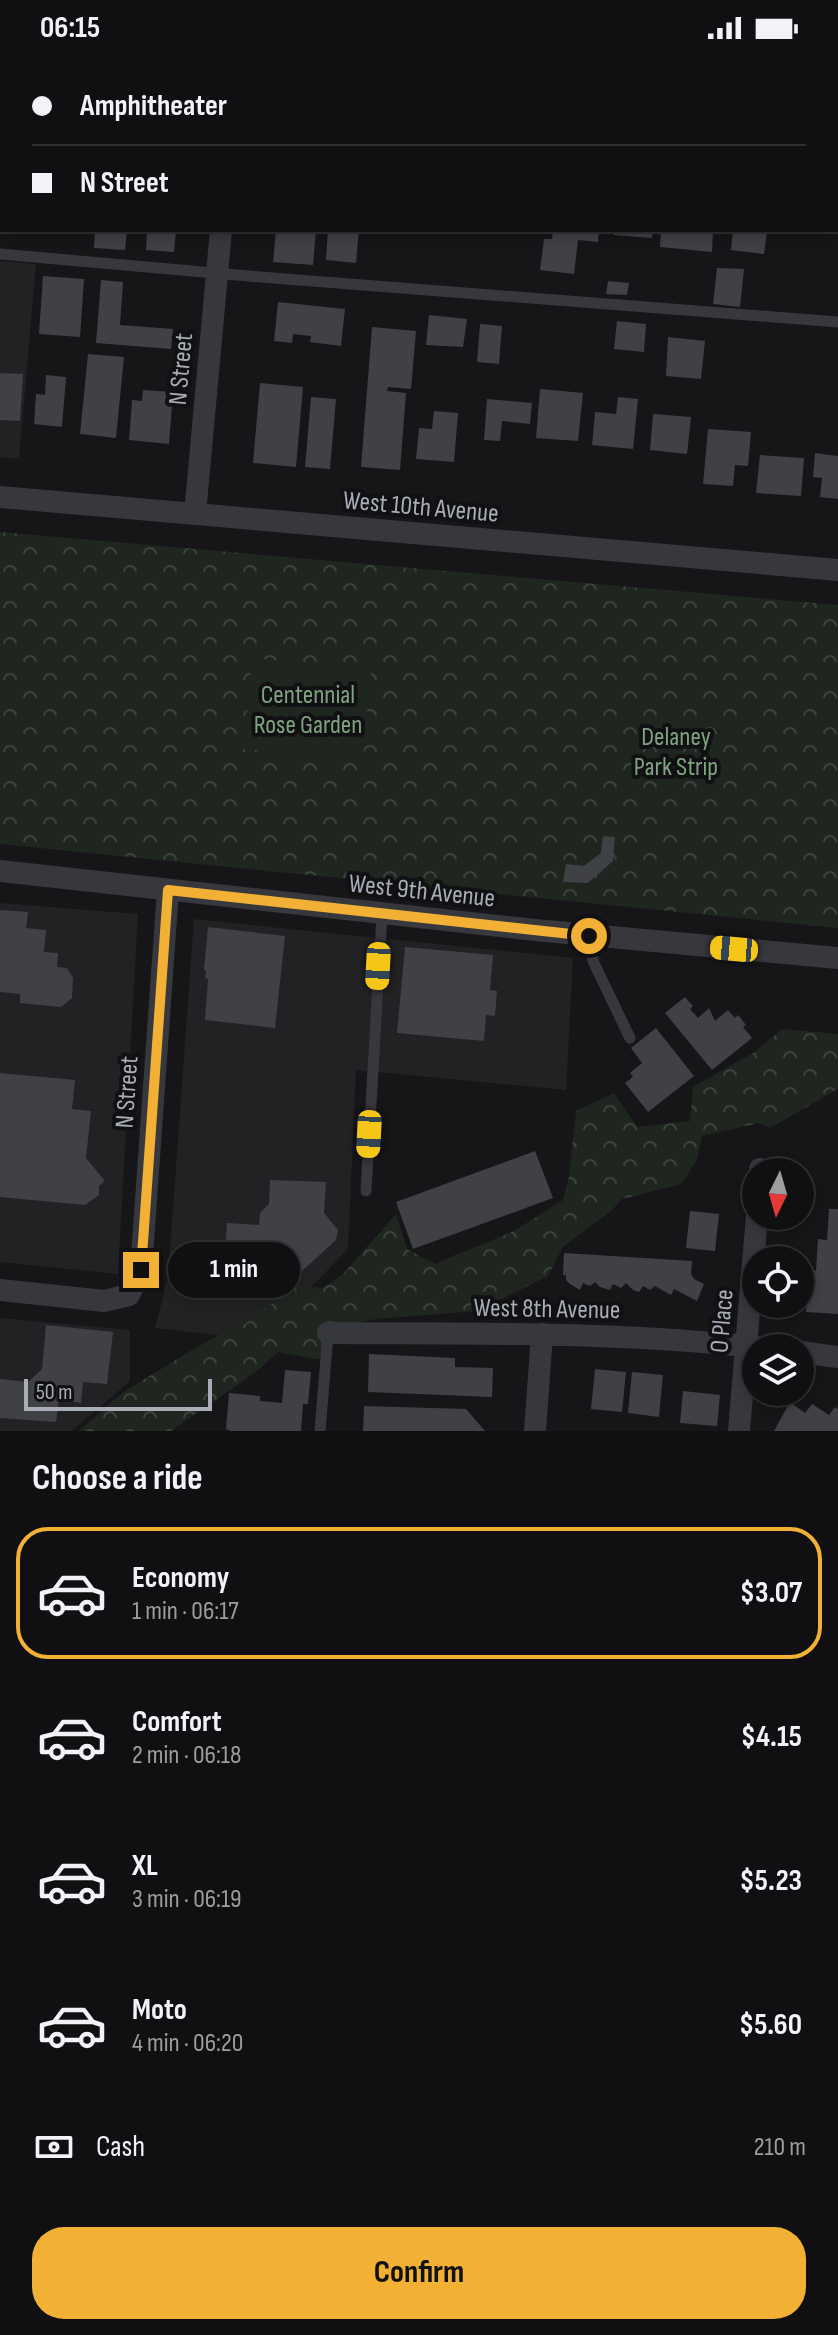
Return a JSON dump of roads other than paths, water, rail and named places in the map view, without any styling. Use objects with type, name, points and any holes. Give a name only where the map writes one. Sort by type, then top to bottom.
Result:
[{"type":"street","name":"N Street","points":[[195,514],[221,232]]},
{"type":"street","name":"West 10th Avenue","points":[[0,497],[838,570]]},
{"type":"street","name":"West 9th Avenue","points":[[0,871],[589,936],[838,958]]},
{"type":"street","name":"N Street","points":[[0,1290],[104,1301],[129,1295],[141,1270],[168,890]]},
{"type":"street","name":"O Place","points":[[755,1334],[757,1230]]},
{"type":"street","name":"West 8th Avenue","points":[[328,1333],[542,1334],[742,1346]]},
{"type":"street","points":[[535,1431],[542,1334]]},
{"type":"street","points":[[814,1354],[838,1357]]},
{"type":"street","name":"O Place","points":[[739,1431],[744,1406]]},
{"type":"lane","points":[[0,254],[838,322]]},
{"type":"lane","points":[[366,1191],[382,914]]},
{"type":"lane","points":[[589,936],[593,961],[630,1038]]},
{"type":"lane","points":[[320,1431],[328,1333]]},
{"type":"park label","name":"Centennial Rose Garden","points":[[308,709]]},
{"type":"park label","name":"Delaney Park Strip","points":[[676,751]]}]
